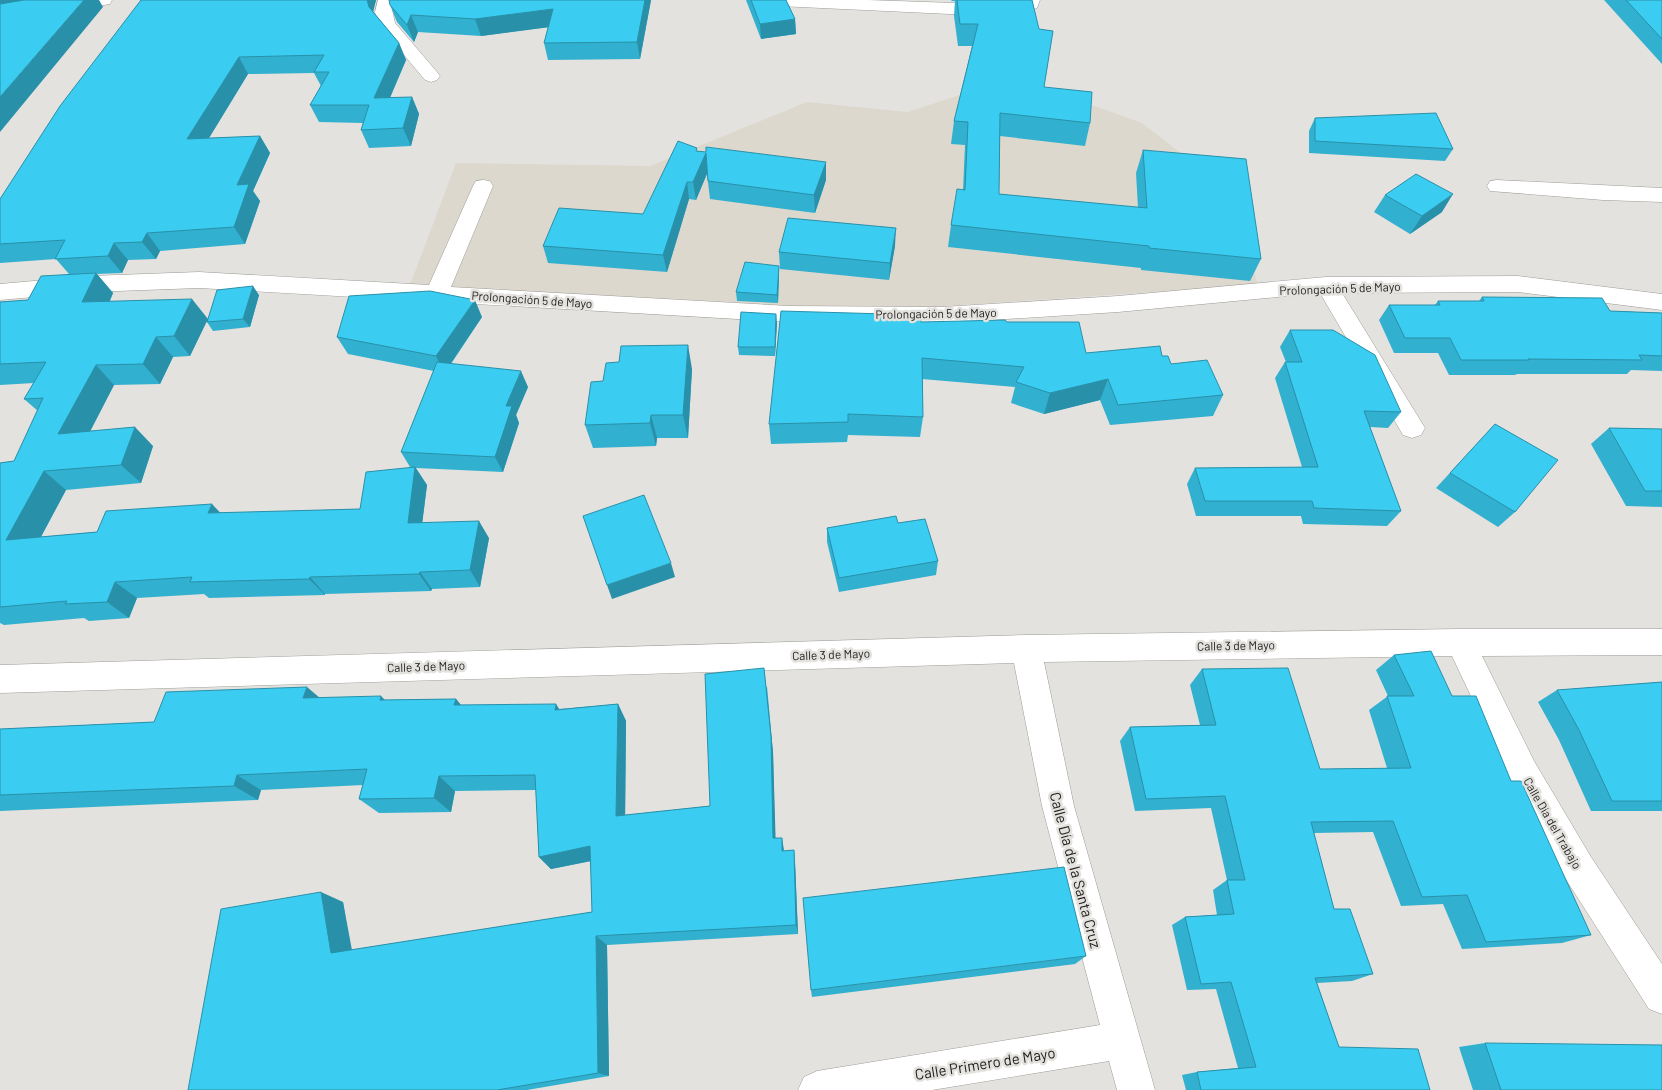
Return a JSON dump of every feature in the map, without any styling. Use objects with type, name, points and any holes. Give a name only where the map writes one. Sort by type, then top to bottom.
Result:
[{"type":"street","points":[[0,16],[104,0]]},
{"type":"street","points":[[386,0],[383,6],[387,24],[431,76]]},
{"type":"street","points":[[758,0],[1015,10],[1031,4],[1032,0]]},
{"type":"street","points":[[437,293],[483,186]]},
{"type":"street","points":[[1497,186],[1662,195]]},
{"type":"street","name":"Prolongación 5 de Mayo","points":[[0,292],[90,284],[199,280],[789,314],[944,315],[1118,304],[1326,285],[1518,284],[1662,302]]},
{"type":"street","points":[[1326,285],[1412,428]]},
{"type":"street","name":"Calle 3 de Mayo","points":[[0,679],[1026,648],[1460,642],[1662,642]]},
{"type":"street","name":"Calle Día del Trabajo","points":[[1460,642],[1524,772],[1579,869],[1662,996]]},
{"type":"street","name":"Calle Día de la Santa Cruz","points":[[1026,648],[1058,806],[1136,1090]]},
{"type":"street","name":"Calle Primero de Mayo","points":[[817,1090],[1122,1040]]},
{"type":"shaded area","points":[[963,94],[1095,106],[1142,123],[1228,190],[1258,285],[918,308],[784,307],[410,285],[456,163],[650,166],[807,102],[908,112]]},
{"type":"building","points":[[24,0],[84,0],[0,97],[0,4]]},
{"type":"building","points":[[141,0],[367,0],[369,7],[399,43],[374,98],[412,97],[403,128],[361,130],[369,105],[310,105],[329,72],[314,72],[324,55],[239,57],[187,139],[260,136],[237,185],[249,184],[234,227],[147,233],[142,242],[114,243],[108,256],[55,259],[65,240],[0,244],[0,199],[60,106]]},
{"type":"building","points":[[389,0],[645,0],[637,42],[544,43],[553,9],[475,19],[411,15],[407,25],[390,5]]},
{"type":"building","points":[[751,0],[786,0],[795,19],[760,24]]},
{"type":"building","points":[[957,0],[1032,0],[1039,29],[1053,31],[1044,87],[1092,92],[1090,123],[1000,113],[999,194],[1147,208],[1143,150],[1246,159],[1261,259],[951,225],[957,189],[965,190],[968,122],[954,121],[978,24],[960,24]]},
{"type":"building","points":[[1626,0],[1662,0],[1662,39]]},
{"type":"building","points":[[1436,113],[1453,149],[1315,141],[1315,118]]},
{"type":"building","points":[[678,141],[697,148],[696,151],[706,152],[706,147],[826,162],[814,195],[708,181],[706,153],[693,182],[687,182],[663,255],[543,246],[559,208],[643,214]]},
{"type":"building","points":[[1416,174],[1453,194],[1422,216],[1385,195]]},
{"type":"building","points":[[788,218],[896,228],[890,263],[779,252]]},
{"type":"building","points":[[745,262],[779,266],[777,295],[736,292]]},
{"type":"building","points":[[96,273],[82,302],[192,299],[174,336],[156,337],[143,364],[96,365],[58,434],[135,427],[121,465],[44,471],[6,540],[97,532],[106,511],[212,504],[208,513],[360,509],[366,472],[415,467],[408,523],[479,521],[470,570],[420,572],[419,574],[310,577],[309,579],[190,582],[192,577],[115,582],[107,602],[65,604],[67,601],[0,607],[0,463],[14,461],[43,398],[24,399],[46,362],[0,364],[0,302],[28,300],[41,276]]},
{"type":"building","points":[[253,286],[243,319],[207,322],[217,290]]},
{"type":"building","points":[[430,291],[475,300],[436,356],[337,337],[349,296]]},
{"type":"building","points":[[1482,297],[1602,298],[1610,311],[1662,313],[1662,356],[1639,355],[1642,360],[1461,360],[1450,338],[1405,338],[1389,305],[1440,305],[1438,301],[1484,301]]},
{"type":"building","points":[[781,311],[921,315],[921,322],[1005,320],[1007,322],[1079,322],[1086,353],[1160,346],[1162,356],[1168,356],[1171,364],[1207,360],[1223,395],[1118,405],[1108,379],[1050,393],[1016,382],[1024,367],[922,358],[923,417],[848,414],[848,422],[769,424]]},
{"type":"building","points":[[741,312],[776,314],[775,347],[738,347]]},
{"type":"building","points":[[1290,330],[1333,330],[1375,355],[1401,412],[1364,411],[1401,511],[1314,508],[1312,501],[1205,501],[1195,468],[1318,467],[1285,362],[1302,362]]},
{"type":"building","points":[[688,345],[683,415],[651,415],[650,423],[585,425],[591,382],[603,381],[606,363],[619,362],[621,346]]},
{"type":"building","points":[[437,362],[521,371],[506,406],[512,406],[495,457],[401,452]]},
{"type":"building","points":[[1495,424],[1558,460],[1515,512],[1450,473]]},
{"type":"building","points":[[1609,428],[1662,429],[1662,491],[1645,491]]},
{"type":"building","points":[[644,495],[671,563],[607,585],[583,516]]},
{"type":"building","points":[[896,516],[898,523],[925,519],[938,561],[839,578],[827,528]]},
{"type":"building","points":[[1431,651],[1452,696],[1476,696],[1511,781],[1521,781],[1591,935],[1486,942],[1467,895],[1422,897],[1393,821],[1311,822],[1334,909],[1350,909],[1373,974],[1315,978],[1339,1047],[1418,1049],[1430,1090],[1201,1090],[1197,1072],[1256,1067],[1231,982],[1201,984],[1185,917],[1234,914],[1227,880],[1245,880],[1225,796],[1146,799],[1130,727],[1216,725],[1202,669],[1288,668],[1320,769],[1411,768],[1387,696],[1414,696],[1394,655]]},
{"type":"building","points":[[764,668],[771,736],[773,838],[782,838],[782,851],[794,850],[796,925],[596,936],[598,1073],[497,1090],[188,1090],[221,909],[321,892],[331,953],[592,912],[590,846],[539,857],[535,775],[439,776],[434,798],[359,799],[367,769],[237,775],[234,786],[0,795],[0,729],[154,722],[166,692],[307,687],[303,698],[381,696],[380,700],[456,699],[454,705],[556,704],[555,710],[618,704],[616,816],[710,806],[705,674]]},
{"type":"building","points":[[1662,682],[1662,801],[1612,801],[1579,730],[1557,690]]},
{"type":"building","points":[[1064,867],[1086,956],[811,990],[803,898]]},
{"type":"building","points":[[1485,1043],[1662,1045],[1662,1090],[1501,1090]]}]
